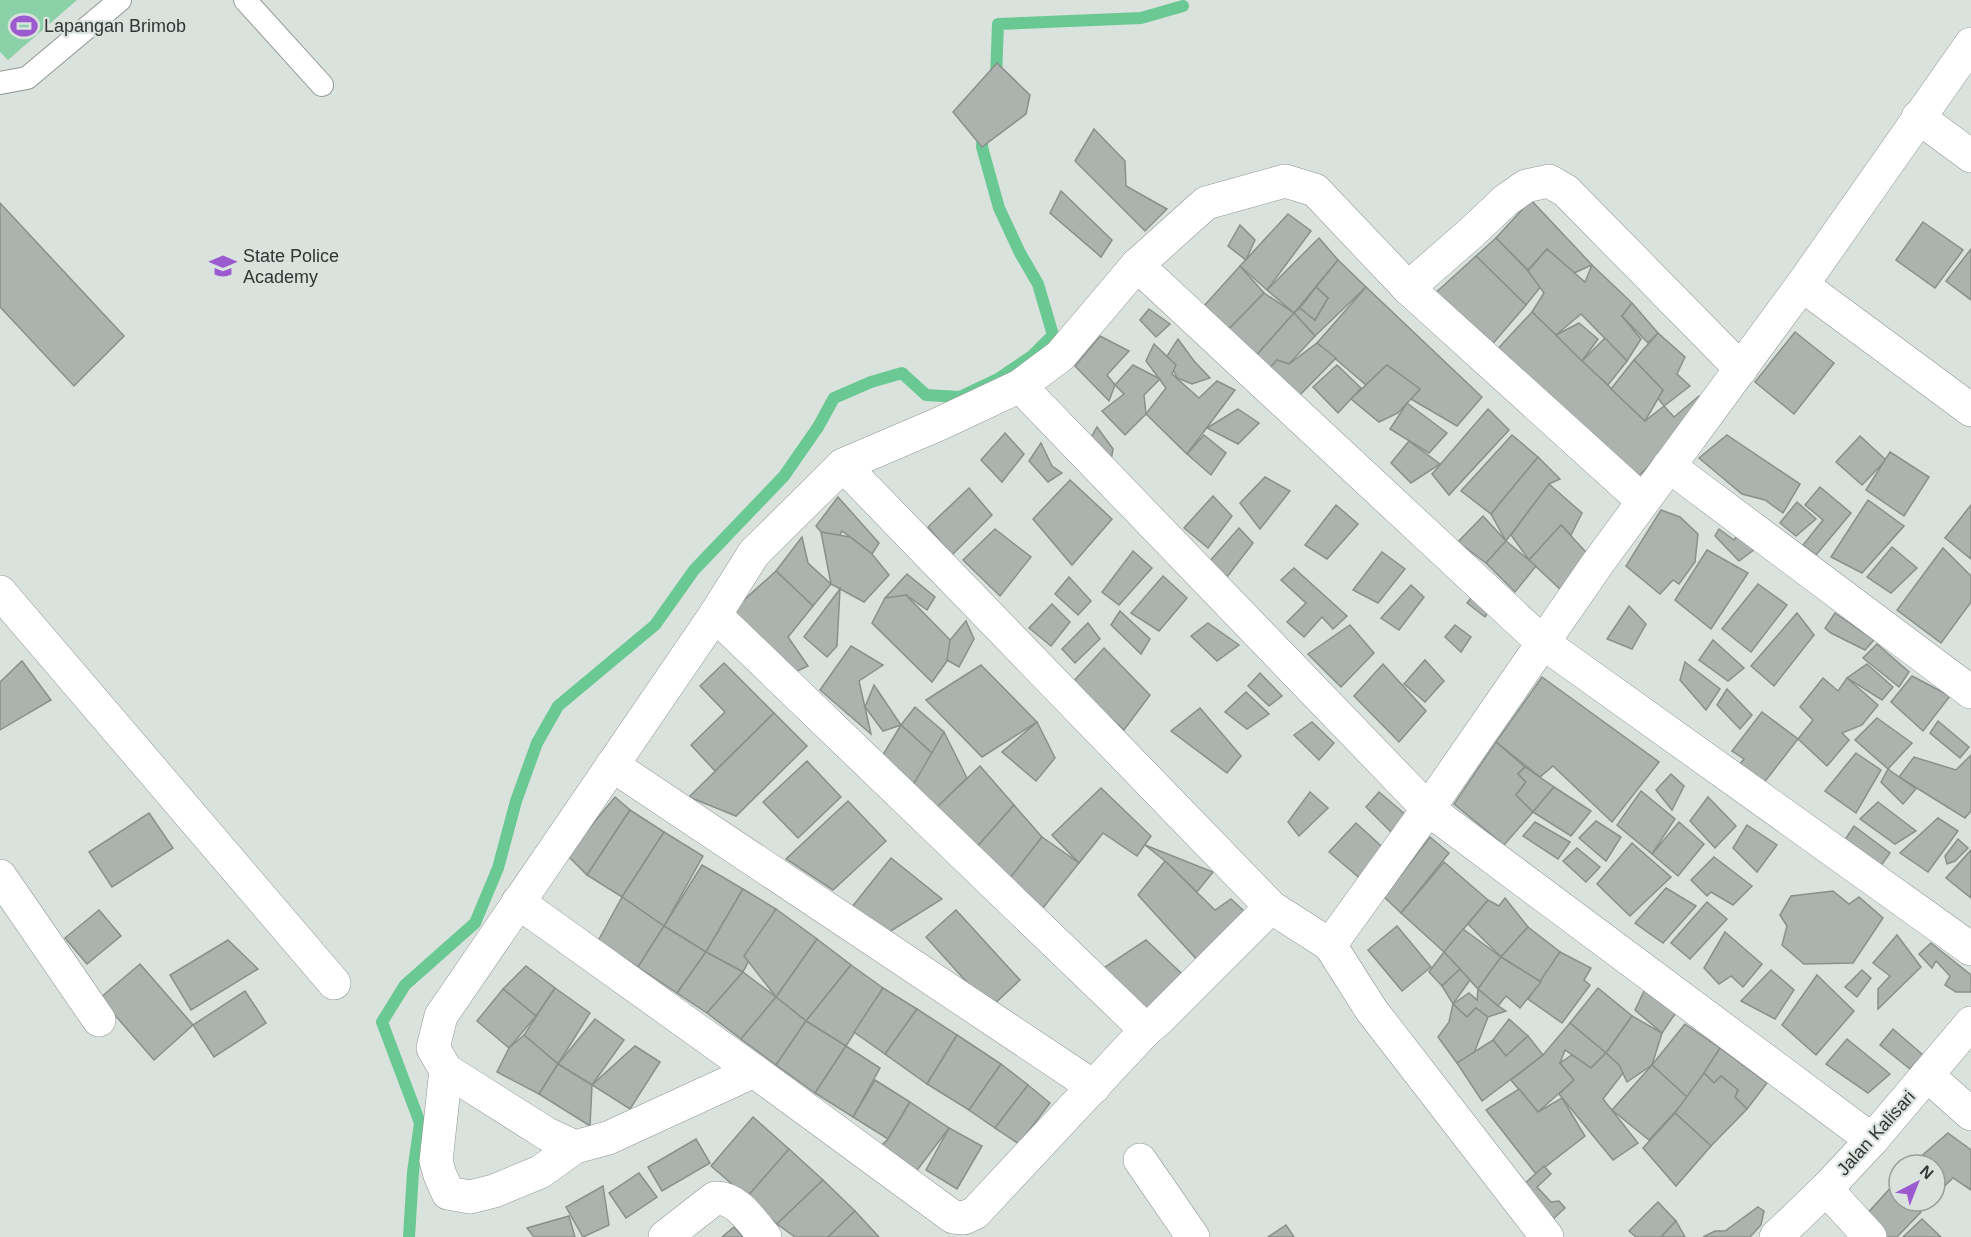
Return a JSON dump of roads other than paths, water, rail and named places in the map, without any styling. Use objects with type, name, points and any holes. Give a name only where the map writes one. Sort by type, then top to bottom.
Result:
[{"type":"street","points":[[1330,945],[1428,809],[1542,642],[1802,285],[1971,44]]},
{"type":"street","points":[[1918,117],[1971,156]]},
{"type":"street","points":[[575,1147],[546,1134],[446,1070],[433,1048],[441,1016],[715,615],[754,553],[843,465],[1020,386],[1060,356],[1137,265],[1206,203],[1285,181],[1315,190],[1408,288],[1643,501]]},
{"type":"street","points":[[1408,288],[1506,200],[1526,186],[1549,181],[1566,191],[1741,369]]},
{"type":"street","points":[[1137,265],[1542,642],[1971,949]]},
{"type":"street","points":[[1802,285],[1971,410]]},
{"type":"street","points":[[1020,386],[1428,809],[1872,1140]]},
{"type":"street","points":[[843,465],[1271,907],[1330,945],[1372,1011],[1547,1237]]},
{"type":"street","points":[[1669,466],[1971,692]]},
{"type":"street","points":[[0,592],[334,982]]},
{"type":"street","points":[[715,615],[1146,1030]]},
{"type":"street","points":[[612,765],[1094,1087]]},
{"type":"street","points":[[0,876],[99,1020]]},
{"type":"street","points":[[518,902],[953,1217],[964,1218],[975,1213],[1146,1030],[1271,907]]},
{"type":"street","name":"Jalan Kalisari","points":[[1776,1237],[1872,1140],[1971,1023]]},
{"type":"street","points":[[446,1070],[436,1161],[448,1193],[470,1197],[494,1191],[540,1172],[575,1147],[608,1138],[754,1071]]},
{"type":"street","points":[[1927,1075],[1971,1114]]},
{"type":"street","points":[[1140,1160],[1193,1237]]},
{"type":"street","points":[[1826,1189],[1870,1237]]},
{"type":"street","points":[[665,1237],[715,1198],[723,1198],[734,1204],[765,1237]]},
{"type":"lane","points":[[0,83],[27,78],[120,0]]},
{"type":"lane","points":[[245,0],[322,85]]},
{"type":"waterway","points":[[996,79],[998,24],[1141,18],[1183,6]]},
{"type":"waterway","points":[[409,1237],[413,1172],[420,1123],[382,1022],[405,985],[475,923],[498,868],[516,801],[537,743],[558,706],[655,625],[694,570],[784,476],[818,427],[834,398],[871,382],[902,373],[926,395],[960,397],[998,379],[1032,356],[1053,335],[1038,284],[1020,253],[999,208],[982,147],[983,131]]},
{"type":"place","name":"Lapangan Brimob","points":[[24,26]]},
{"type":"place","name":"State Police Academy","points":[[223,266]]}]
